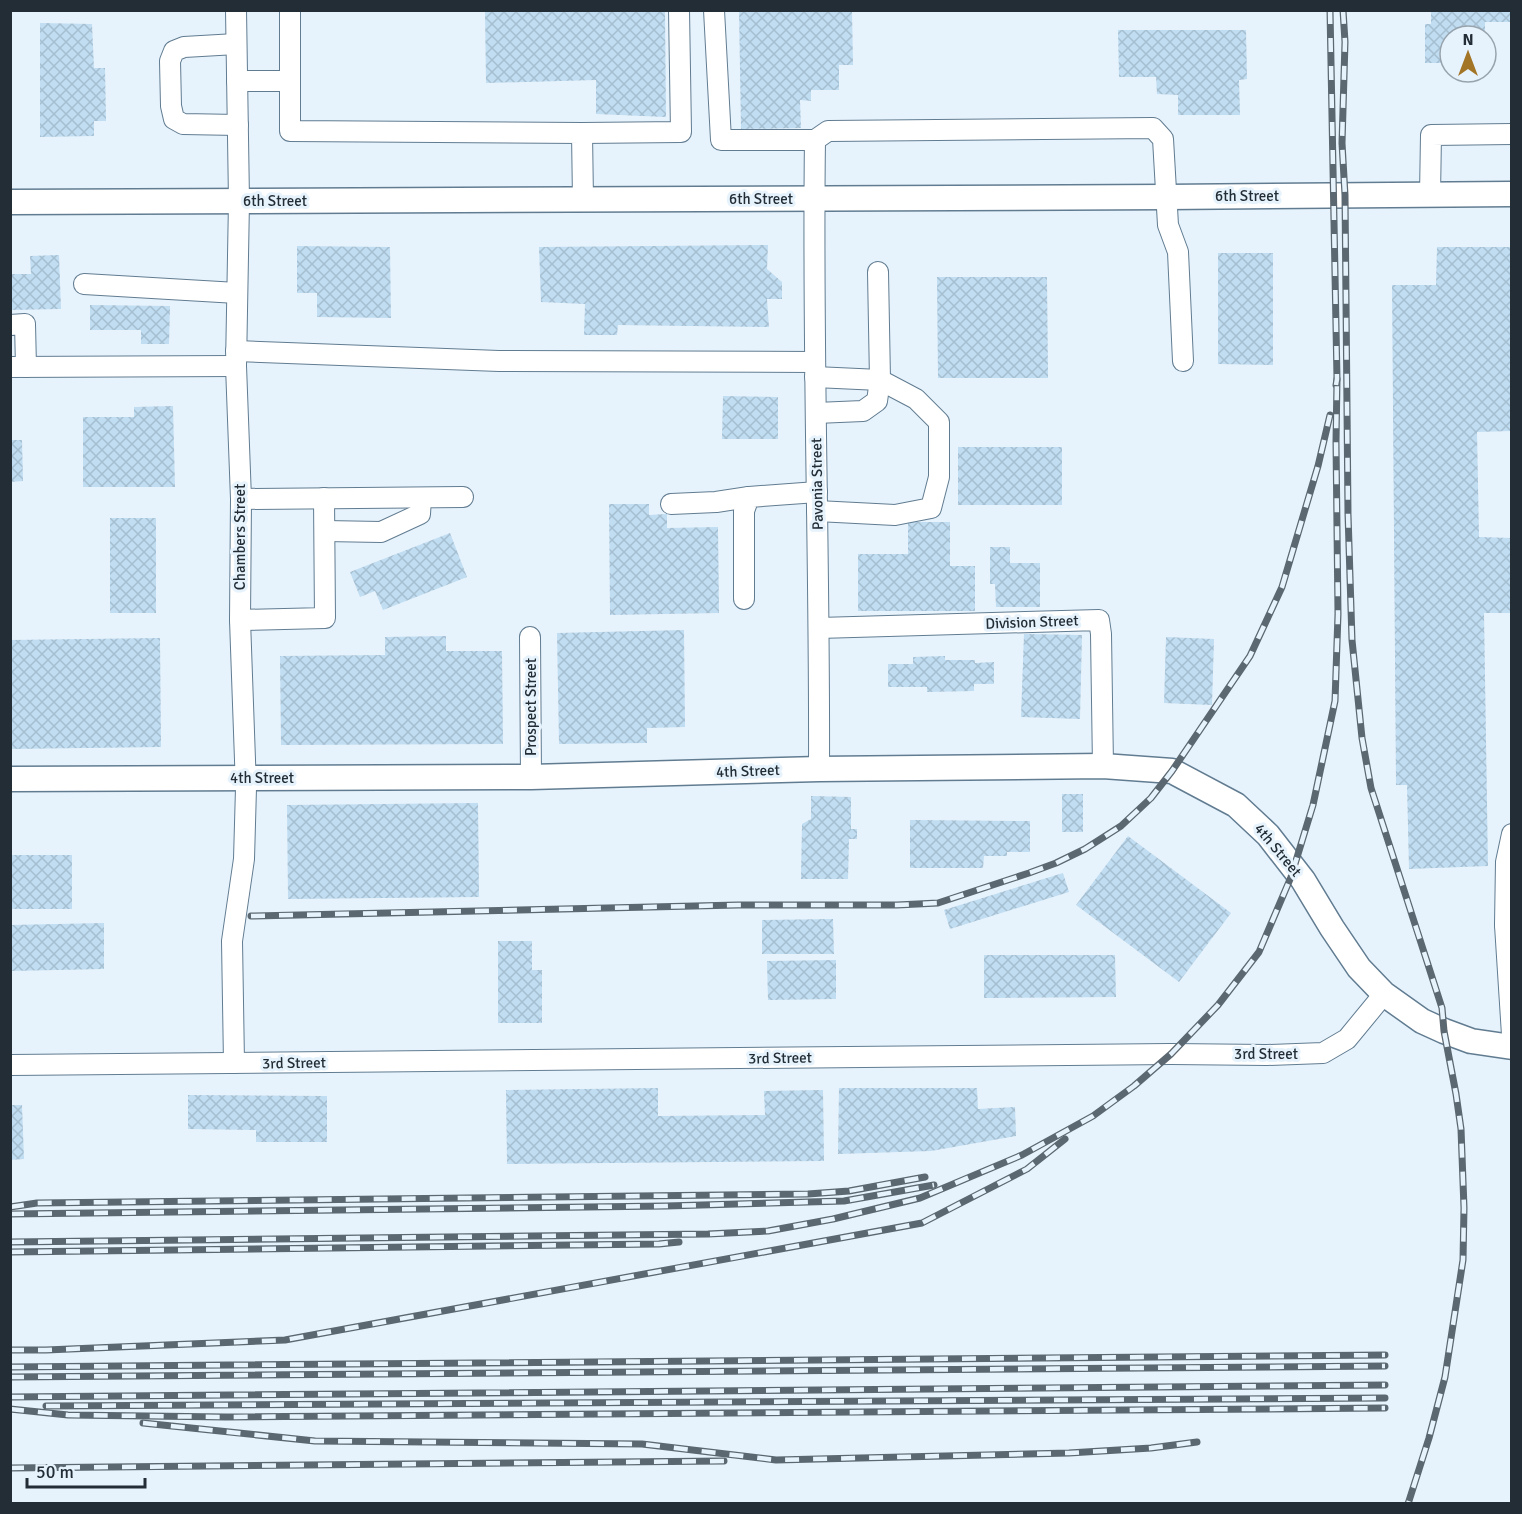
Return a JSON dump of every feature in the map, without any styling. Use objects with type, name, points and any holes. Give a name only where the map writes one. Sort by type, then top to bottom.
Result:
[{"type":"main road","name":"6th Street","points":[[10,202],[1512,194]]},
{"type":"main road","name":"4th Street","points":[[10,779],[531,777],[819,769],[1103,766],[1172,771],[1236,805],[1268,835],[1303,880],[1359,968],[1384,994]]},
{"type":"main road","points":[[1384,994],[1422,1021],[1444,1031],[1471,1041],[1512,1047]]},
{"type":"street","name":"Chambers Street","points":[[234,1063],[232,940],[244,859],[246,778],[240,620],[241,499],[236,358],[239,201],[236,10]]},
{"type":"street","points":[[290,10],[290,131],[582,133],[681,132],[679,10]]},
{"type":"street","points":[[714,10],[722,140],[815,140],[828,131],[1153,128],[1163,139],[1168,225],[1178,252],[1183,361]]},
{"type":"street","points":[[236,44],[184,47],[174,51],[170,61],[171,106],[174,119],[183,124],[238,125]]},
{"type":"street","points":[[237,81],[290,81]]},
{"type":"street","points":[[582,133],[583,200]]},
{"type":"street","points":[[1430,195],[1431,135],[1512,134]]},
{"type":"street","name":"Pavonia Street","points":[[815,140],[819,769]]},
{"type":"street","points":[[816,413],[863,411],[877,401],[880,380],[878,272]]},
{"type":"street","points":[[84,284],[237,293]]},
{"type":"street","points":[[10,325],[25,324],[18,367],[236,358],[499,361],[815,369],[880,380],[916,399],[939,422],[939,477],[931,508],[895,516],[817,501],[749,497],[716,502],[671,504]]},
{"type":"street","points":[[241,499],[463,497]]},
{"type":"street","points":[[744,599],[744,511],[749,497]]},
{"type":"street","points":[[240,620],[325,618],[324,498]]},
{"type":"street","points":[[325,531],[381,532],[420,514],[421,498]]},
{"type":"street","name":"Division Street","points":[[819,628],[1099,620],[1103,766]]},
{"type":"street","name":"Prospect Street","points":[[530,637],[531,777]]},
{"type":"street","points":[[1512,834],[1506,862],[1512,1035]]},
{"type":"street","name":"3rd Street","points":[[10,1065],[1323,1053],[1347,1039],[1384,994]]},
{"type":"building","points":[[485,10],[665,10],[666,117],[596,114],[596,80],[486,83]]},
{"type":"building","points":[[739,10],[852,10],[853,65],[839,65],[839,90],[811,90],[811,101],[800,100],[801,128],[741,129]]},
{"type":"building","points":[[1431,10],[1512,10],[1512,22],[1438,24],[1438,63],[1425,63],[1425,24],[1431,24]]},
{"type":"building","points":[[40,23],[92,24],[94,68],[105,68],[106,121],[94,121],[94,136],[40,137]]},
{"type":"building","points":[[1118,30],[1246,30],[1247,79],[1239,80],[1240,115],[1178,115],[1178,95],[1157,94],[1156,77],[1119,77]]},
{"type":"building","points":[[768,245],[767,269],[782,282],[782,299],[767,299],[769,327],[618,325],[617,335],[584,335],[585,304],[541,302],[539,247]]},
{"type":"building","points":[[297,246],[390,247],[391,318],[317,317],[317,293],[297,293]]},
{"type":"building","points":[[1437,247],[1512,247],[1512,431],[1477,432],[1479,537],[1512,538],[1512,613],[1484,613],[1488,866],[1409,869],[1407,785],[1396,785],[1392,285],[1436,285]]},
{"type":"building","points":[[1218,253],[1273,253],[1273,365],[1218,364]]},
{"type":"building","points":[[59,255],[61,309],[10,310],[10,274],[31,274],[30,256]]},
{"type":"building","points":[[937,277],[1047,277],[1048,378],[938,378]]},
{"type":"building","points":[[90,305],[170,306],[169,344],[141,344],[141,330],[90,330]]},
{"type":"building","points":[[723,396],[778,397],[778,439],[722,439]]},
{"type":"building","points":[[173,406],[175,487],[83,487],[83,417],[134,417],[134,407]]},
{"type":"building","points":[[10,440],[22,440],[23,481],[10,482]]},
{"type":"building","points":[[958,447],[1062,447],[1062,505],[958,505]]},
{"type":"building","points":[[609,504],[649,504],[649,515],[667,514],[667,528],[718,527],[719,613],[610,615]]},
{"type":"building","points":[[110,518],[156,518],[156,613],[110,613]]},
{"type":"building","points":[[908,522],[950,522],[950,566],[975,566],[975,611],[858,611],[858,554],[908,554]]},
{"type":"building","points":[[450,533],[467,577],[383,610],[375,591],[360,597],[350,572]]},
{"type":"building","points":[[990,547],[1010,547],[1010,563],[1040,563],[1040,607],[996,607],[995,584],[990,584]]},
{"type":"building","points":[[684,630],[685,727],[647,728],[647,743],[559,744],[557,633]]},
{"type":"building","points":[[1024,634],[1082,635],[1080,719],[1021,717]]},
{"type":"building","points":[[446,636],[446,651],[502,651],[503,744],[281,745],[280,656],[385,655],[385,637]]},
{"type":"building","points":[[1166,637],[1214,639],[1212,705],[1164,703]]},
{"type":"building","points":[[160,638],[161,747],[10,749],[10,640]]},
{"type":"building","points":[[945,656],[945,660],[994,662],[994,684],[974,684],[974,691],[927,692],[927,687],[888,687],[888,664],[913,664],[913,657]]},
{"type":"building","points":[[1062,794],[1083,794],[1083,832],[1062,832]]},
{"type":"building","points":[[811,796],[851,797],[851,829],[857,829],[857,839],[849,839],[848,879],[801,879],[802,824],[811,819]]},
{"type":"building","points":[[478,803],[479,897],[288,899],[287,805]]},
{"type":"building","points":[[910,820],[1030,821],[1030,852],[1007,852],[1007,856],[984,856],[983,868],[910,868]]},
{"type":"building","points":[[1128,836],[1231,913],[1179,982],[1076,905]]},
{"type":"building","points":[[10,855],[72,855],[72,909],[10,909]]},
{"type":"building","points":[[1063,873],[1069,892],[950,929],[944,910]]},
{"type":"building","points":[[833,919],[834,954],[762,954],[762,920]]},
{"type":"building","points":[[104,923],[104,969],[10,971],[10,925]]},
{"type":"building","points":[[498,941],[532,941],[532,970],[542,970],[542,1023],[498,1023]]},
{"type":"building","points":[[984,955],[1115,955],[1116,997],[984,998]]},
{"type":"building","points":[[836,960],[836,999],[768,1000],[767,961]]},
{"type":"building","points":[[658,1088],[658,1116],[765,1115],[764,1091],[823,1090],[824,1161],[507,1164],[506,1090]]},
{"type":"building","points":[[839,1088],[977,1088],[978,1109],[1015,1107],[1016,1136],[931,1151],[838,1154]]},
{"type":"building","points":[[188,1095],[327,1096],[327,1142],[256,1142],[256,1130],[188,1129]]},
{"type":"building","points":[[10,1105],[22,1105],[24,1159],[10,1160]]},
{"type":"railway","points":[[1330,10],[1336,385]]},
{"type":"railway","points":[[1343,10],[1345,42],[1342,143],[1345,195],[1348,514],[1352,640],[1362,738],[1371,788],[1442,1008],[1461,1129],[1463,1260],[1445,1377],[1408,1504]]},
{"type":"railway","points":[[10,1242],[708,1234],[768,1231],[833,1219],[920,1198],[1022,1155],[1093,1116],[1134,1086],[1171,1054],[1218,1005],[1259,952],[1291,877],[1313,805],[1335,701],[1338,614],[1337,379]]},
{"type":"railway","points":[[251,916],[938,903],[1056,863],[1085,849],[1121,826],[1151,798],[1250,656],[1282,587],[1318,466],[1330,415]]},
{"type":"railway","points":[[10,1350],[285,1340],[922,1223],[1027,1169],[1065,1139]]},
{"type":"railway","points":[[10,1207],[37,1203],[808,1194],[849,1191],[925,1177]]},
{"type":"railway","points":[[10,1214],[666,1206],[844,1201],[934,1185]]},
{"type":"railway","points":[[10,1252],[679,1242]]},
{"type":"railway","points":[[10,1367],[1385,1355]]},
{"type":"railway","points":[[10,1377],[1385,1366]]},
{"type":"railway","points":[[10,1397],[1385,1385]]},
{"type":"railway","points":[[46,1406],[1385,1398]]},
{"type":"railway","points":[[10,1409],[68,1415],[226,1417],[1385,1408]]},
{"type":"railway","points":[[143,1423],[315,1441],[642,1444],[776,1460],[1069,1453],[1151,1448],[1197,1442]]},
{"type":"railway","points":[[10,1468],[724,1461]]}]
